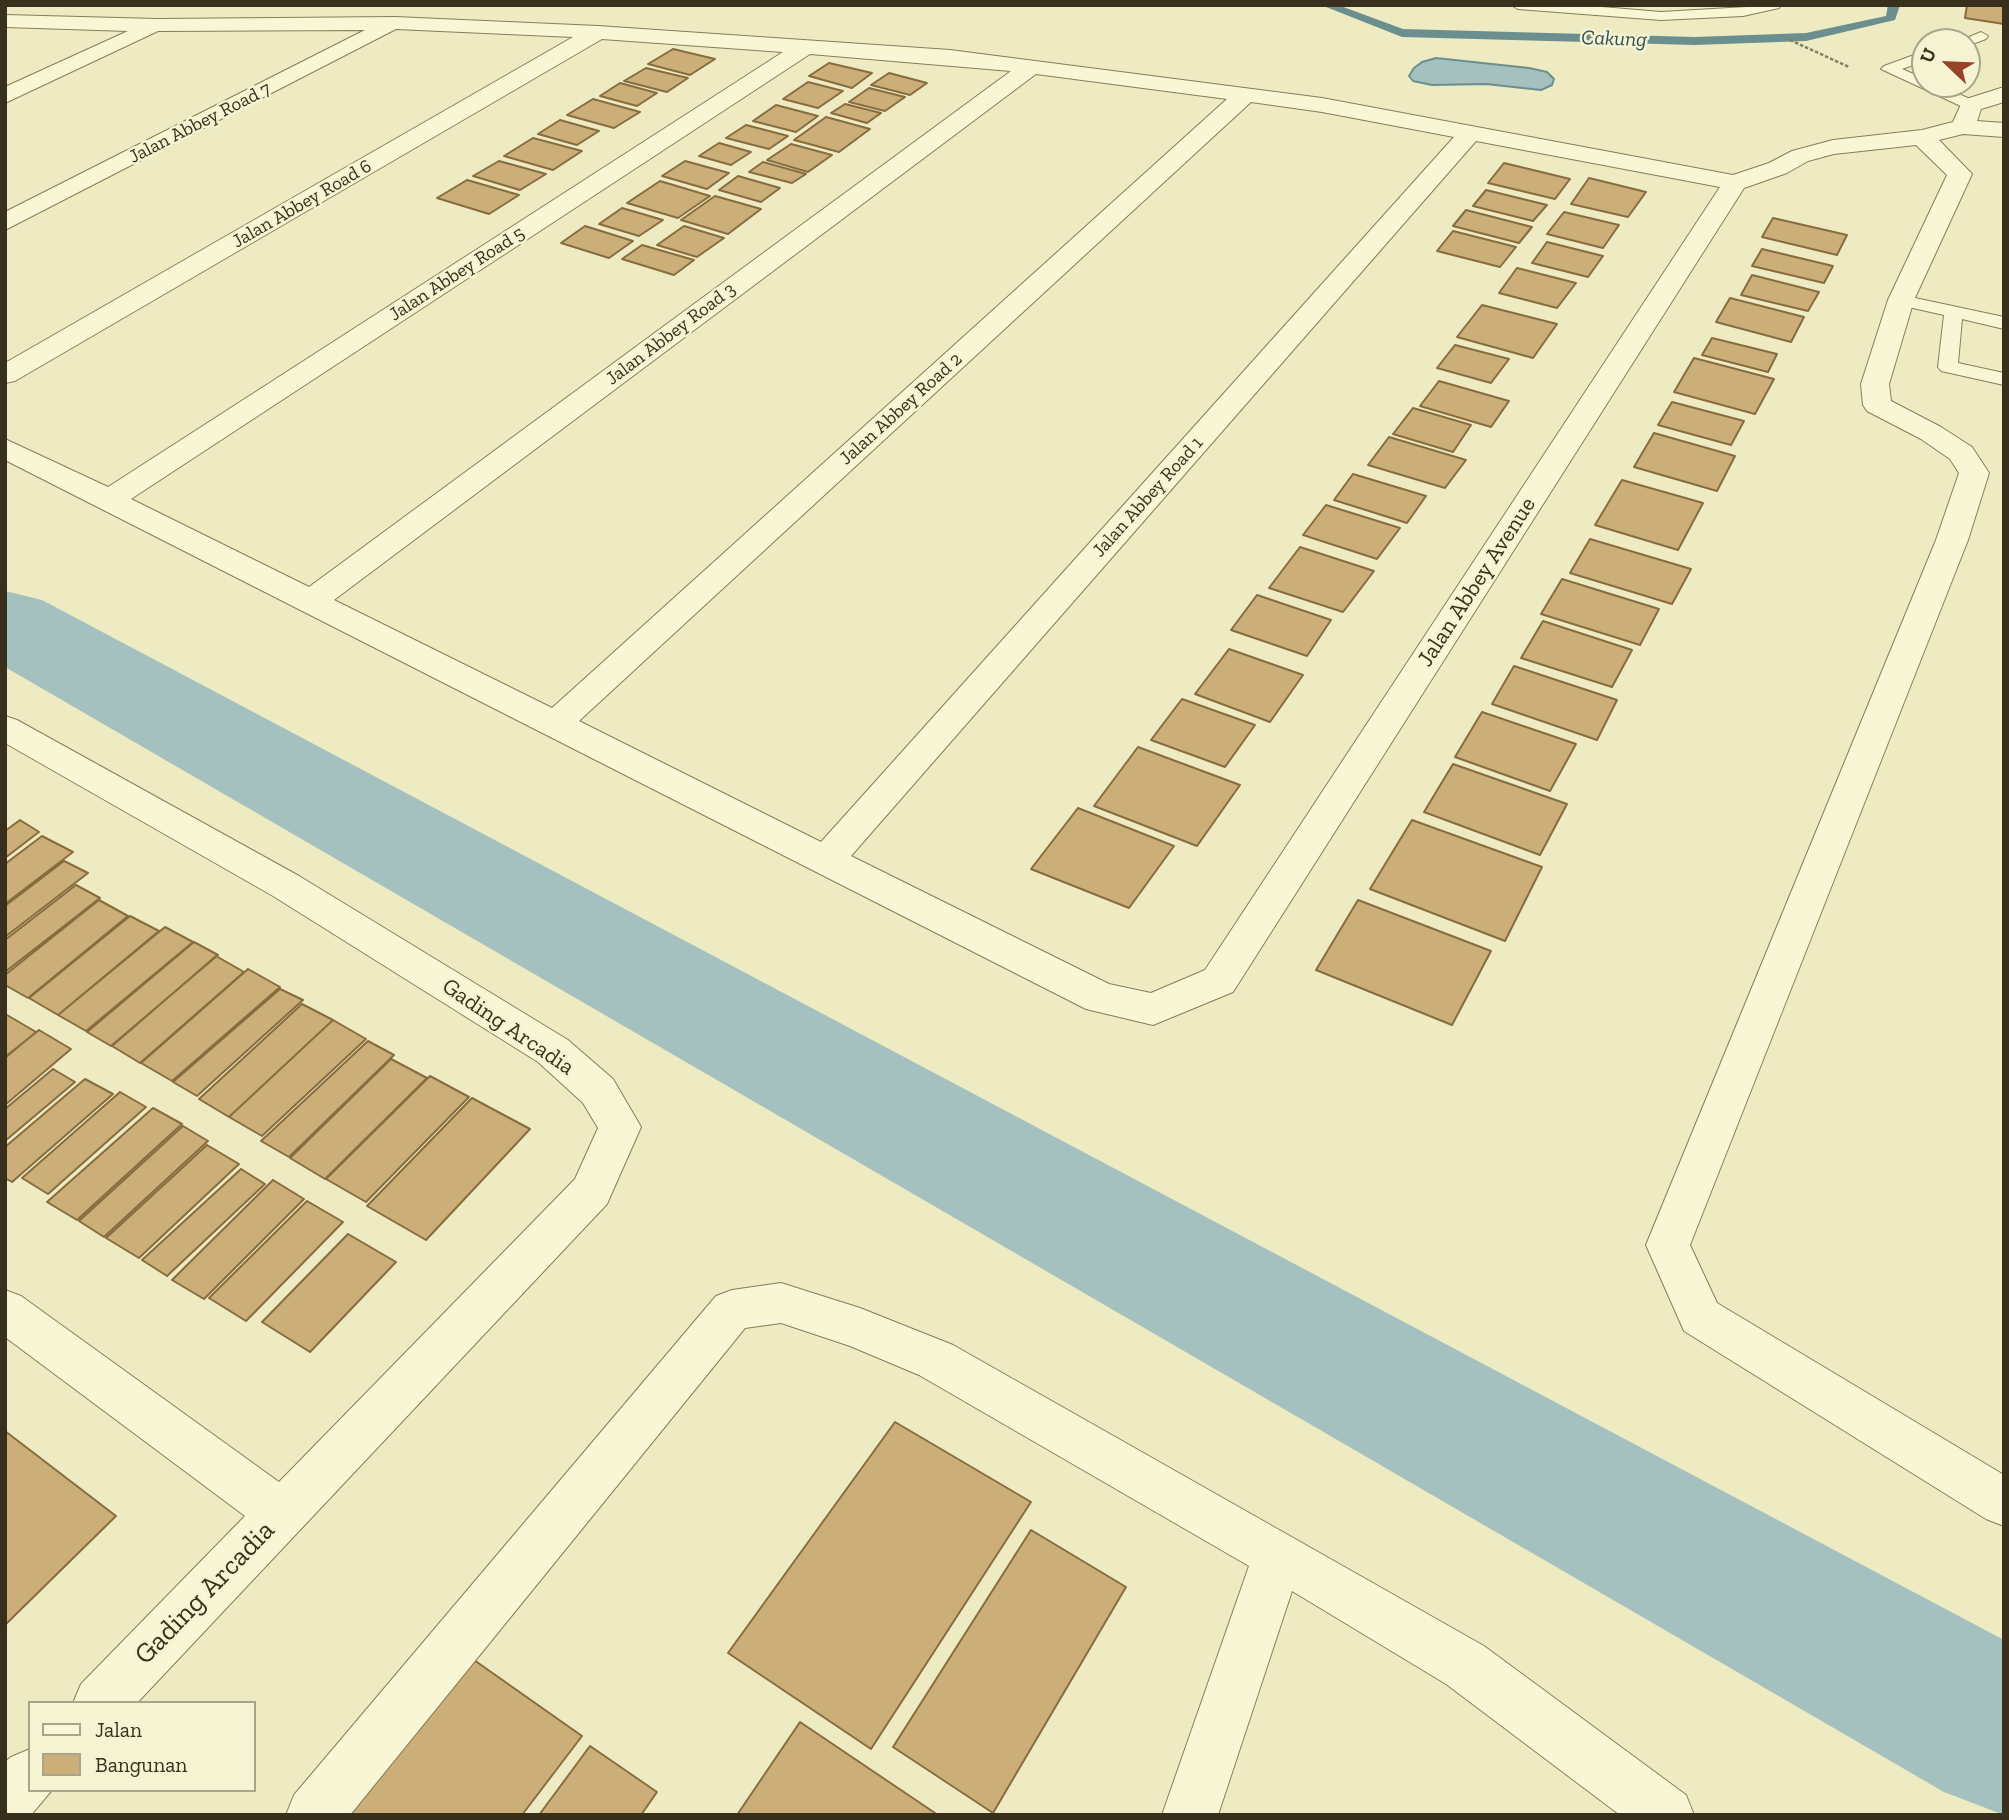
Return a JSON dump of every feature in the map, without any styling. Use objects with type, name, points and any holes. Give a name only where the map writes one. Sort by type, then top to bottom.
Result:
[{"type":"street","points":[[5,21],[157,25],[395,23],[598,32],[950,57],[1246,94],[1735,183],[1778,168],[1819,171],[1864,165],[1967,116],[2004,94]]},
{"type":"street","name":"Jalan Abbey Road 7","points":[[5,222],[395,23]]},
{"type":"street","points":[[5,96],[157,25]]},
{"type":"street","name":"Jalan Abbey Road 6","points":[[5,375],[598,32]]},
{"type":"street","name":"Jalan Abbey Road 5","points":[[109,500],[804,48]]},
{"type":"street","name":"Jalan Abbey Road 3","points":[[311,601],[1032,66]]},
{"type":"street","name":"Jalan Abbey Road 2","points":[[555,724],[1246,94]]},
{"type":"street","points":[[1967,116],[2004,130]]},
{"type":"street","name":"Jalan Abbey Road 1","points":[[826,860],[1470,133]]},
{"type":"street","points":[[1922,137],[1960,174],[1902,300],[1875,384],[1877,405],[1931,433],[1961,453],[1974,473],[1952,540],[1668,1245],[1700,1317],[2004,1502]]},
{"type":"street","name":"Jalan Abbey Avenue","points":[[826,860],[1100,998],[1153,1009],[1219,981],[1735,183]]},
{"type":"street","points":[[5,448],[826,860]]},
{"type":"street","name":"Gading Arcadia","points":[[5,728],[286,886],[553,1051],[598,1091],[620,1127],[591,1191],[102,1701]]},
{"type":"street","points":[[314,1815],[732,1310],[781,1303],[860,1329],[936,1360],[1278,1555],[1465,1665],[1666,1815]]},
{"type":"street","name":"Gading Arcadia","points":[[5,1310],[281,1513]]},
{"type":"street","points":[[1191,1815],[1278,1555]]},
{"type":"street","points":[[5,1802],[28,1778]]},
{"type":"lane","points":[[1518,5],[1661,16],[1743,12],[1774,5]]},
{"type":"lane","points":[[1911,61],[1889,69],[1911,82]]},
{"type":"lane","points":[[1937,98],[1967,116]]},
{"type":"lane","points":[[1902,300],[2004,323]]},
{"type":"lane","points":[[1954,312],[1948,367],[2004,379]]},
{"type":"water","points":[[1436,58],[1529,68],[1547,72],[1554,79],[1552,85],[1541,90],[1486,84],[1432,85],[1413,81],[1409,76],[1414,68],[1422,62]]},
{"type":"building","points":[[1967,5],[2004,6],[2004,24],[1965,18]]},
{"type":"building","points":[[673,49],[715,59],[690,75],[648,64]]},
{"type":"building","points":[[829,63],[872,73],[852,88],[809,76]]},
{"type":"building","points":[[646,68],[688,78],[667,92],[624,81]]},
{"type":"building","points":[[889,73],[927,83],[910,95],[871,85]]},
{"type":"building","points":[[808,82],[843,91],[818,108],[783,99]]},
{"type":"building","points":[[620,83],[657,93],[637,106],[600,96]]},
{"type":"building","points":[[869,88],[905,97],[885,111],[849,102]]},
{"type":"building","points":[[593,99],[640,112],[614,128],[567,115]]},
{"type":"building","points":[[845,104],[881,113],[867,123],[831,113]]},
{"type":"building","points":[[776,105],[818,116],[796,132],[753,121]]},
{"type":"building","points":[[826,117],[870,129],[839,152],[794,140]]},
{"type":"building","points":[[560,120],[599,131],[577,145],[538,134]]},
{"type":"building","points":[[746,125],[788,136],[769,149],[726,138]]},
{"type":"building","points":[[533,138],[582,151],[553,170],[504,156]]},
{"type":"building","points":[[719,143],[751,152],[731,165],[699,156]]},
{"type":"building","points":[[791,144],[832,155],[808,172],[767,160]]},
{"type":"building","points":[[499,161],[546,174],[520,190],[473,176]]},
{"type":"building","points":[[685,161],[729,173],[707,189],[662,176]]},
{"type":"building","points":[[763,162],[806,174],[792,183],[749,172]]},
{"type":"building","points":[[1504,163],[1570,179],[1555,199],[1488,183]]},
{"type":"building","points":[[738,176],[780,188],[761,202],[719,190]]},
{"type":"building","points":[[1589,178],[1646,192],[1628,217],[1571,204]]},
{"type":"building","points":[[467,180],[519,195],[489,214],[437,198]]},
{"type":"building","points":[[660,181],[710,196],[678,218],[627,203]]},
{"type":"building","points":[[1486,190],[1547,205],[1533,221],[1473,206]]},
{"type":"building","points":[[715,196],[761,209],[728,234],[681,220]]},
{"type":"building","points":[[622,208],[663,220],[639,236],[599,224]]},
{"type":"building","points":[[1466,210],[1532,227],[1519,243],[1453,226]]},
{"type":"building","points":[[1564,212],[1619,225],[1603,248],[1547,234]]},
{"type":"building","points":[[1773,218],[1847,235],[1837,255],[1762,237]]},
{"type":"building","points":[[585,226],[633,241],[609,258],[561,243]]},
{"type":"building","points":[[684,226],[724,238],[697,257],[657,245]]},
{"type":"building","points":[[1453,231],[1516,247],[1500,267],[1437,251]]},
{"type":"building","points":[[1547,242],[1603,256],[1588,277],[1532,263]]},
{"type":"building","points":[[642,245],[694,260],[674,275],[622,259]]},
{"type":"building","points":[[1762,249],[1833,266],[1824,283],[1752,266]]},
{"type":"building","points":[[1517,268],[1576,283],[1557,308],[1499,293]]},
{"type":"building","points":[[1752,275],[1819,292],[1808,311],[1741,295]]},
{"type":"building","points":[[1730,298],[1804,317],[1791,342],[1716,322]]},
{"type":"building","points":[[1482,305],[1557,324],[1533,358],[1457,337]]},
{"type":"building","points":[[1712,338],[1777,354],[1768,372],[1702,355]]},
{"type":"building","points":[[1455,345],[1509,359],[1491,383],[1437,368]]},
{"type":"building","points":[[1694,358],[1774,379],[1755,414],[1674,392]]},
{"type":"building","points":[[1439,381],[1509,401],[1491,427],[1420,406]]},
{"type":"building","points":[[1672,402],[1744,421],[1731,445],[1658,425]]},
{"type":"building","points":[[1413,408],[1471,425],[1453,452],[1393,434]]},
{"type":"building","points":[[1654,433],[1735,456],[1717,491],[1634,467]]},
{"type":"building","points":[[1389,437],[1466,460],[1445,488],[1368,465]]},
{"type":"building","points":[[1353,474],[1426,496],[1407,523],[1334,500]]},
{"type":"building","points":[[1622,480],[1703,503],[1678,550],[1595,525]]},
{"type":"building","points":[[1326,505],[1400,528],[1377,559],[1303,535]]},
{"type":"building","points":[[1590,539],[1691,569],[1672,604],[1570,573]]},
{"type":"building","points":[[1300,547],[1374,571],[1343,612],[1269,588]]},
{"type":"building","points":[[1562,579],[1659,609],[1640,645],[1541,614]]},
{"type":"building","points":[[1257,595],[1331,620],[1307,656],[1231,630]]},
{"type":"building","points":[[1543,621],[1632,650],[1612,687],[1521,658]]},
{"type":"building","points":[[1229,649],[1303,675],[1270,722],[1195,694]]},
{"type":"building","points":[[1514,666],[1617,700],[1597,740],[1492,704]]},
{"type":"building","points":[[1182,699],[1255,725],[1225,767],[1151,740]]},
{"type":"building","points":[[1482,712],[1576,744],[1550,791],[1455,757]]},
{"type":"building","points":[[1138,747],[1240,785],[1197,846],[1094,806]]},
{"type":"building","points":[[1453,764],[1567,804],[1540,855],[1424,812]]},
{"type":"building","points":[[1078,808],[1174,846],[1129,908],[1031,869]]},
{"type":"building","points":[[20,820],[39,832],[5,858],[5,831]]},
{"type":"building","points":[[1412,820],[1542,867],[1505,941],[1370,889]]},
{"type":"building","points":[[42,836],[73,852],[5,904],[5,864]]},
{"type":"building","points":[[64,861],[88,873],[5,937],[5,906]]},
{"type":"building","points":[[76,885],[100,898],[5,972],[5,940]]},
{"type":"building","points":[[99,900],[128,916],[28,998],[5,985],[5,975]]},
{"type":"building","points":[[1358,900],[1491,951],[1452,1025],[1316,970]]},
{"type":"building","points":[[130,916],[159,931],[58,1015],[29,998]]},
{"type":"building","points":[[165,927],[193,942],[86,1031],[58,1015]]},
{"type":"building","points":[[194,942],[218,955],[111,1046],[87,1032]]},
{"type":"building","points":[[216,956],[244,972],[140,1063],[112,1046]]},
{"type":"building","points":[[248,969],[280,987],[172,1081],[141,1063]]},
{"type":"building","points":[[280,989],[303,1000],[197,1096],[173,1082]]},
{"type":"building","points":[[302,1004],[333,1020],[229,1117],[199,1099]]},
{"type":"building","points":[[5,1016],[36,1032],[5,1058]]},
{"type":"building","points":[[333,1020],[366,1039],[262,1136],[229,1117]]},
{"type":"building","points":[[39,1030],[71,1049],[5,1105],[5,1057]]},
{"type":"building","points":[[368,1041],[394,1055],[289,1157],[261,1141]]},
{"type":"building","points":[[391,1059],[427,1078],[325,1179],[290,1158]]},
{"type":"building","points":[[53,1069],[75,1082],[5,1141],[5,1109]]},
{"type":"building","points":[[430,1076],[469,1097],[366,1202],[326,1179]]},
{"type":"building","points":[[85,1079],[113,1094],[12,1182],[5,1178],[5,1147]]},
{"type":"building","points":[[120,1092],[146,1107],[48,1194],[22,1178]]},
{"type":"building","points":[[472,1098],[530,1129],[426,1240],[367,1206]]},
{"type":"building","points":[[153,1108],[182,1124],[77,1220],[47,1202]]},
{"type":"building","points":[[183,1126],[208,1141],[104,1237],[79,1221]]},
{"type":"building","points":[[207,1145],[239,1164],[139,1258],[106,1238]]},
{"type":"building","points":[[241,1169],[265,1184],[167,1276],[142,1260]]},
{"type":"building","points":[[273,1180],[304,1199],[204,1299],[172,1280]]},
{"type":"building","points":[[307,1201],[343,1222],[246,1321],[209,1298]]},
{"type":"building","points":[[348,1234],[396,1262],[310,1352],[262,1322]]},
{"type":"building","points":[[895,1422],[1031,1502],[871,1749],[728,1653]]},
{"type":"building","points":[[5,1431],[116,1516],[5,1625]]},
{"type":"building","points":[[1031,1530],[1126,1587],[993,1813],[893,1747]]},
{"type":"building","points":[[474,1660],[582,1736],[522,1815],[349,1815]]},
{"type":"building","points":[[800,1722],[938,1815],[737,1815]]},
{"type":"building","points":[[590,1746],[657,1792],[641,1815],[539,1815]]},
{"type":"waterway","name":"Cakung","points":[[1327,5],[1402,33],[1695,41],[1806,37],[1891,18],[1894,5]]},
{"type":"waterway","points":[[5,623],[2004,1732]]}]
